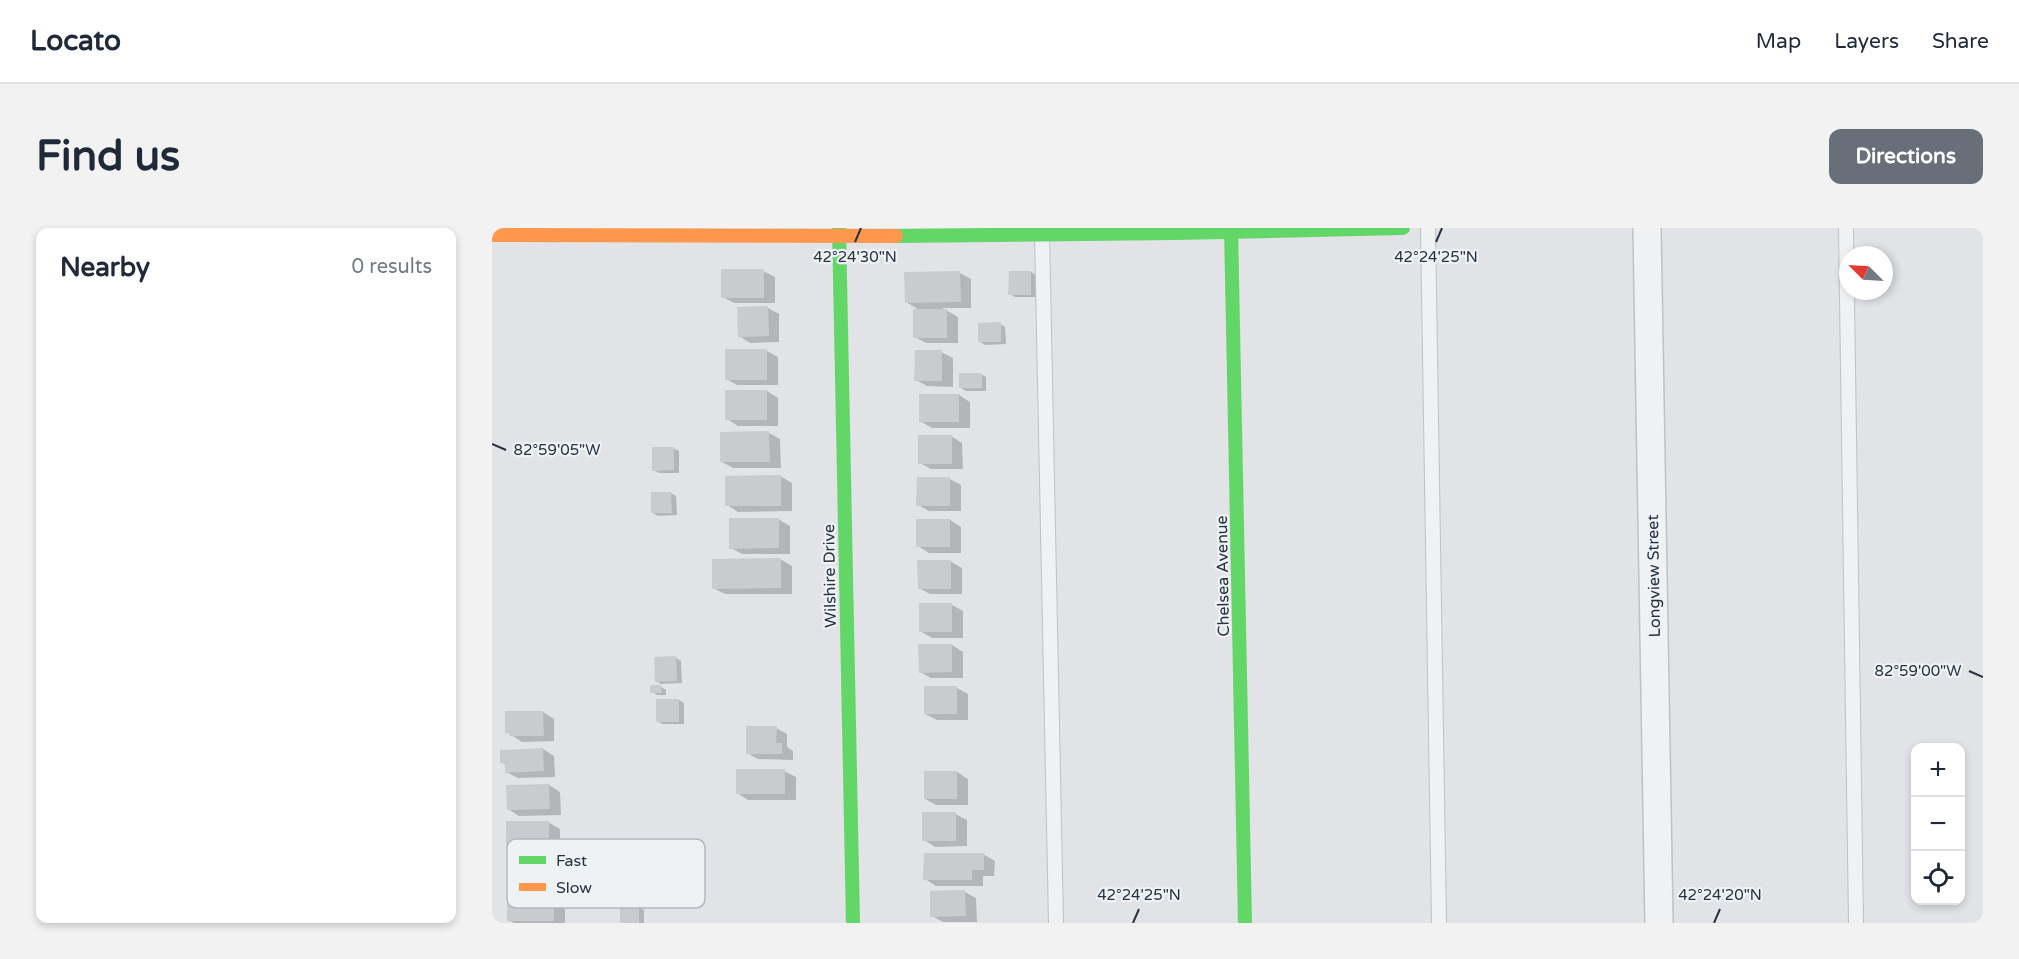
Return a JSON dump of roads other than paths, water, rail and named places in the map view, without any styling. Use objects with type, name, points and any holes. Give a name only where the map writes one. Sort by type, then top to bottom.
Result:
[{"type":"street","points":[[492,235],[1403,228]]},
{"type":"street","name":"Longview Street","points":[[1647,228],[1659,923]]},
{"type":"street","name":"Chelsea Avenue","points":[[1231,231],[1245,923]]},
{"type":"street","name":"Wilshire Drive","points":[[839,232],[853,923]]},
{"type":"lane","points":[[1428,228],[1439,923]]},
{"type":"lane","points":[[1846,228],[1856,923]]},
{"type":"lane","points":[[1042,232],[1056,923]]}]
